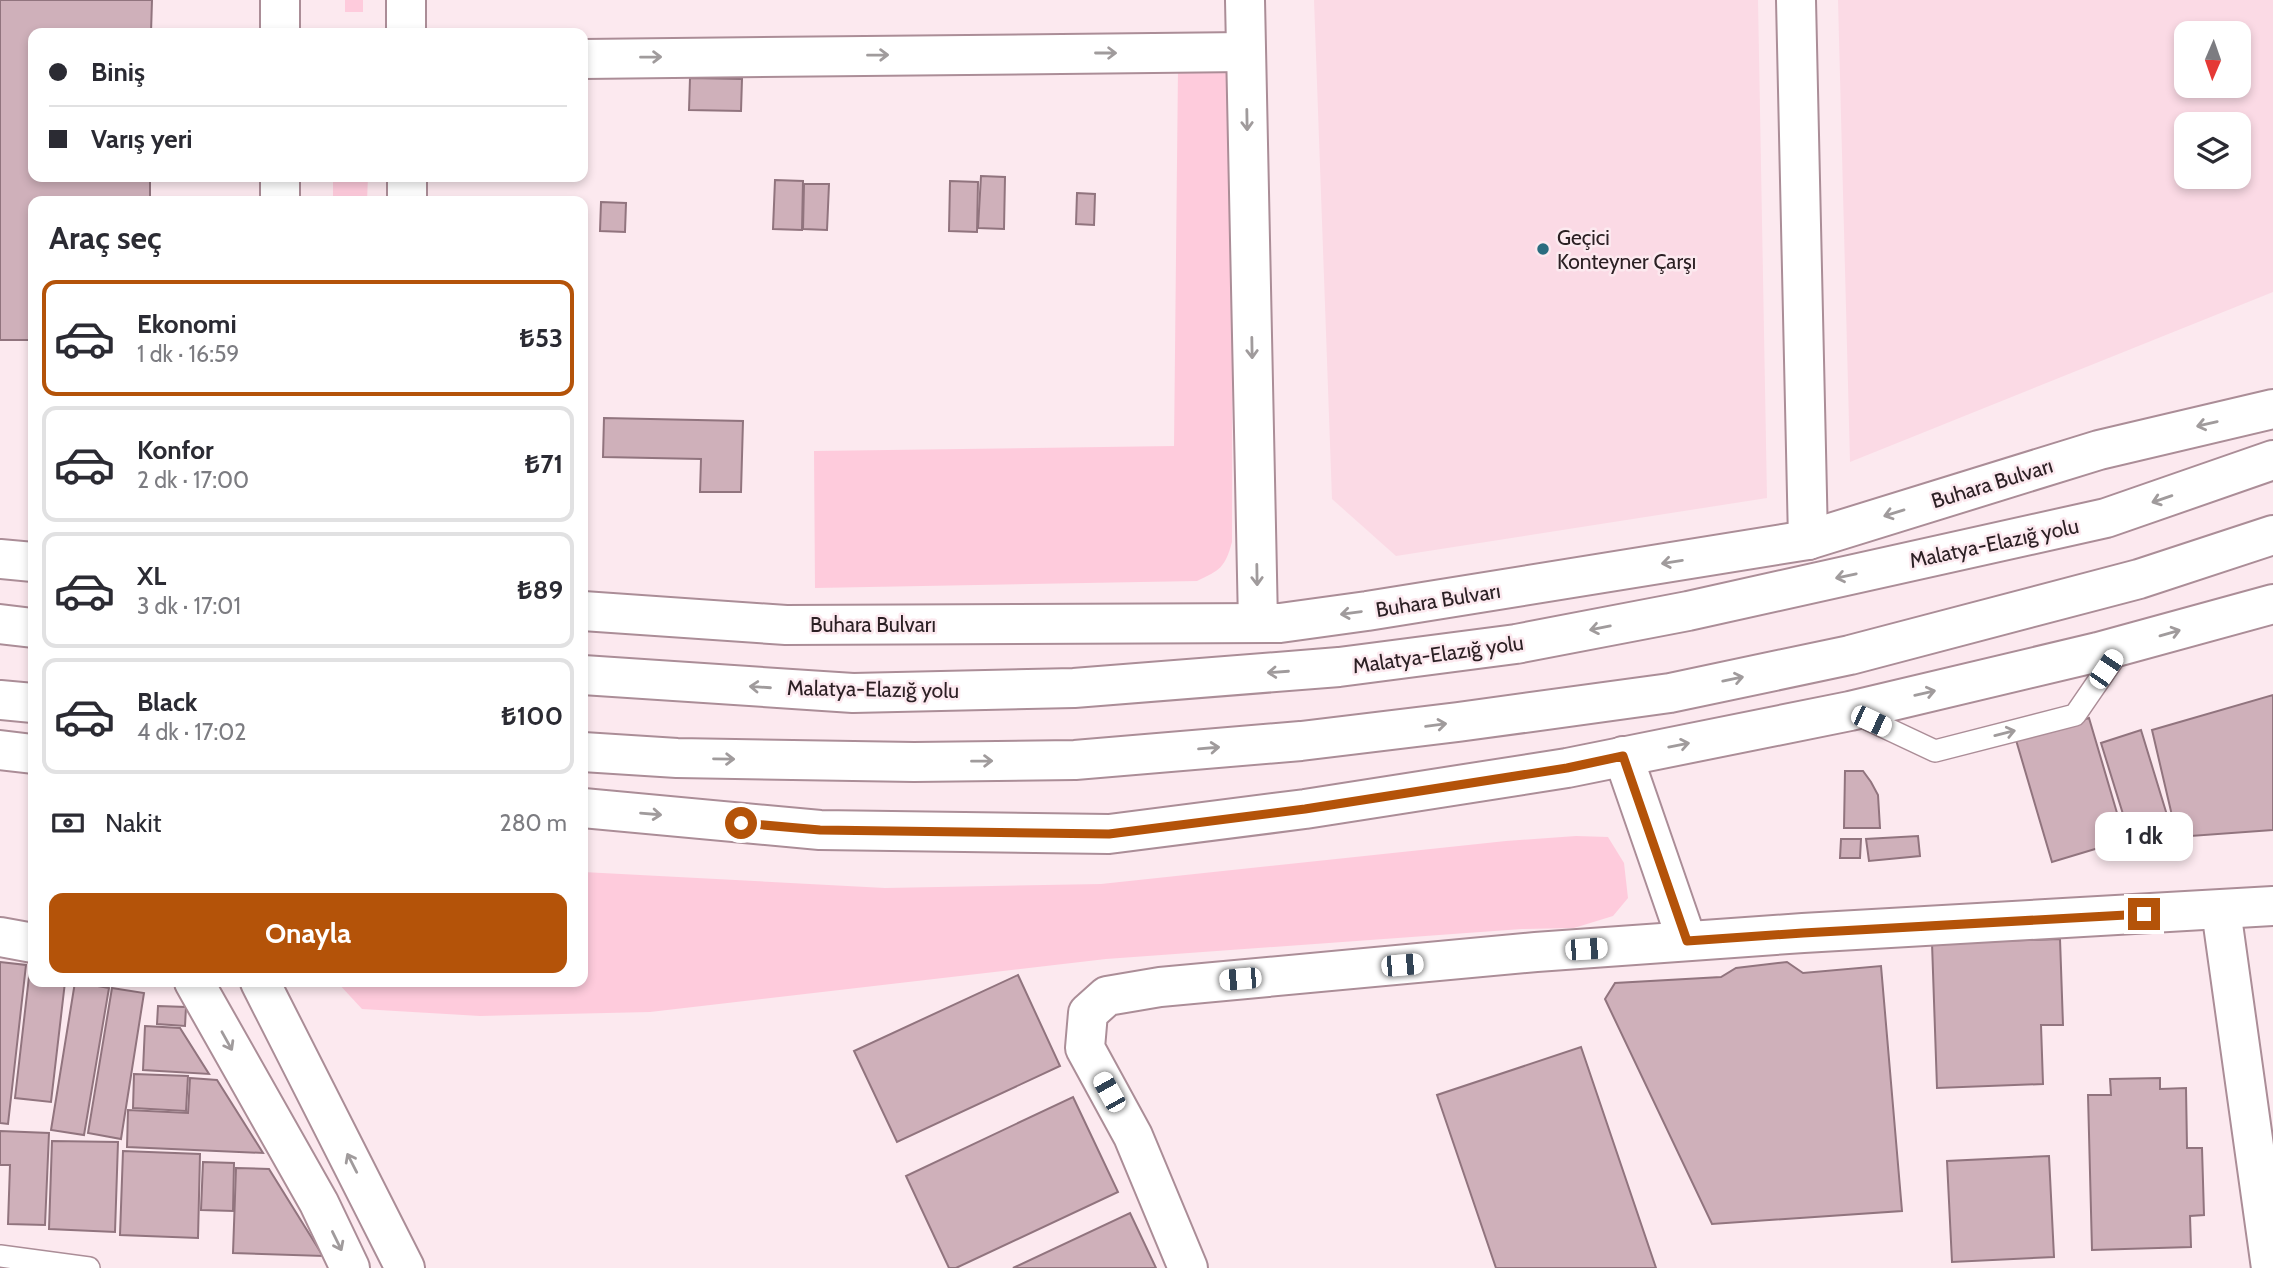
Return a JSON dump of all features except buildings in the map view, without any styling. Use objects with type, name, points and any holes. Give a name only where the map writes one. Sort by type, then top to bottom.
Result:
[{"type":"main road","points":[[280,0],[280,28]]},
{"type":"main road","points":[[406,0],[406,28]]},
{"type":"main road","points":[[1245,0],[1258,622]]},
{"type":"main road","points":[[1796,0],[1808,540]]},
{"type":"main road","points":[[588,59],[1245,52]]},
{"type":"main road","name":"Buhara Bulvarı","points":[[588,611],[786,625],[1280,623],[1808,540],[2099,450],[2273,409]]},
{"type":"main road","name":"Malatya-Elazığ yolu","points":[[588,675],[853,694],[1074,688],[1339,667],[1516,644],[1675,613],[2106,519],[2273,460]]},
{"type":"main road","points":[[588,752],[677,758],[914,762],[1074,760],[1301,741],[1458,722],[1670,693],[1850,655],[2139,579],[2273,535]]},
{"type":"main road","points":[[0,559],[28,562]]},
{"type":"main road","points":[[588,808],[820,830],[1109,834],[1305,809],[1567,768],[1850,711],[2122,646],[2273,604]]},
{"type":"main road","points":[[0,624],[28,627]]},
{"type":"main road","points":[[0,700],[28,703]]},
{"type":"main road","points":[[0,750],[28,753]]},
{"type":"main road","points":[[1623,756],[1687,941]]},
{"type":"main road","points":[[1188,1268],[1133,1136],[1085,1048],[1088,1013],[1107,996],[1160,987],[1536,952],[1803,933],[2273,906]]},
{"type":"main road","points":[[2221,909],[2271,1268]]},
{"type":"main road","points":[[0,937],[28,942]]},
{"type":"main road","points":[[197,987],[319,1203],[350,1268]]},
{"type":"main road","points":[[263,987],[405,1268]]},
{"type":"lane","points":[[1850,711],[1935,751],[2075,715],[2122,646]]},
{"type":"lane","points":[[0,1256],[89,1268]]},
{"type":"shaded area","points":[[345,0],[363,0],[363,12],[345,12]]},
{"type":"shaded area","name":"Geçici Konteyner Çarşı","points":[[1314,0],[1758,0],[1767,498],[1396,556],[1332,499]]},
{"type":"shaded area","points":[[1838,0],[2273,0],[2273,292],[1850,462]]},
{"type":"shaded area","points":[[1178,68],[1233,69],[1232,542],[1224,563],[1216,571],[1197,581],[815,588],[814,451],[1174,446]]},
{"type":"shaded area","points":[[333,182],[368,182],[367,196],[333,196]]},
{"type":"shaded area","points":[[1576,836],[1608,837],[1624,863],[1628,898],[1613,916],[1574,928],[1522,929],[1106,959],[650,1012],[480,1016],[362,1009],[342,987],[588,987],[588,872],[885,888],[1101,884]]},
{"type":"place","name":"Geçici Konteyner Çarşı","points":[[1543,249]]},
{"type":"route","points":[[741,823],[820,830],[1109,834],[1305,809],[1567,768],[1623,756],[1687,941],[2144,914]]}]
